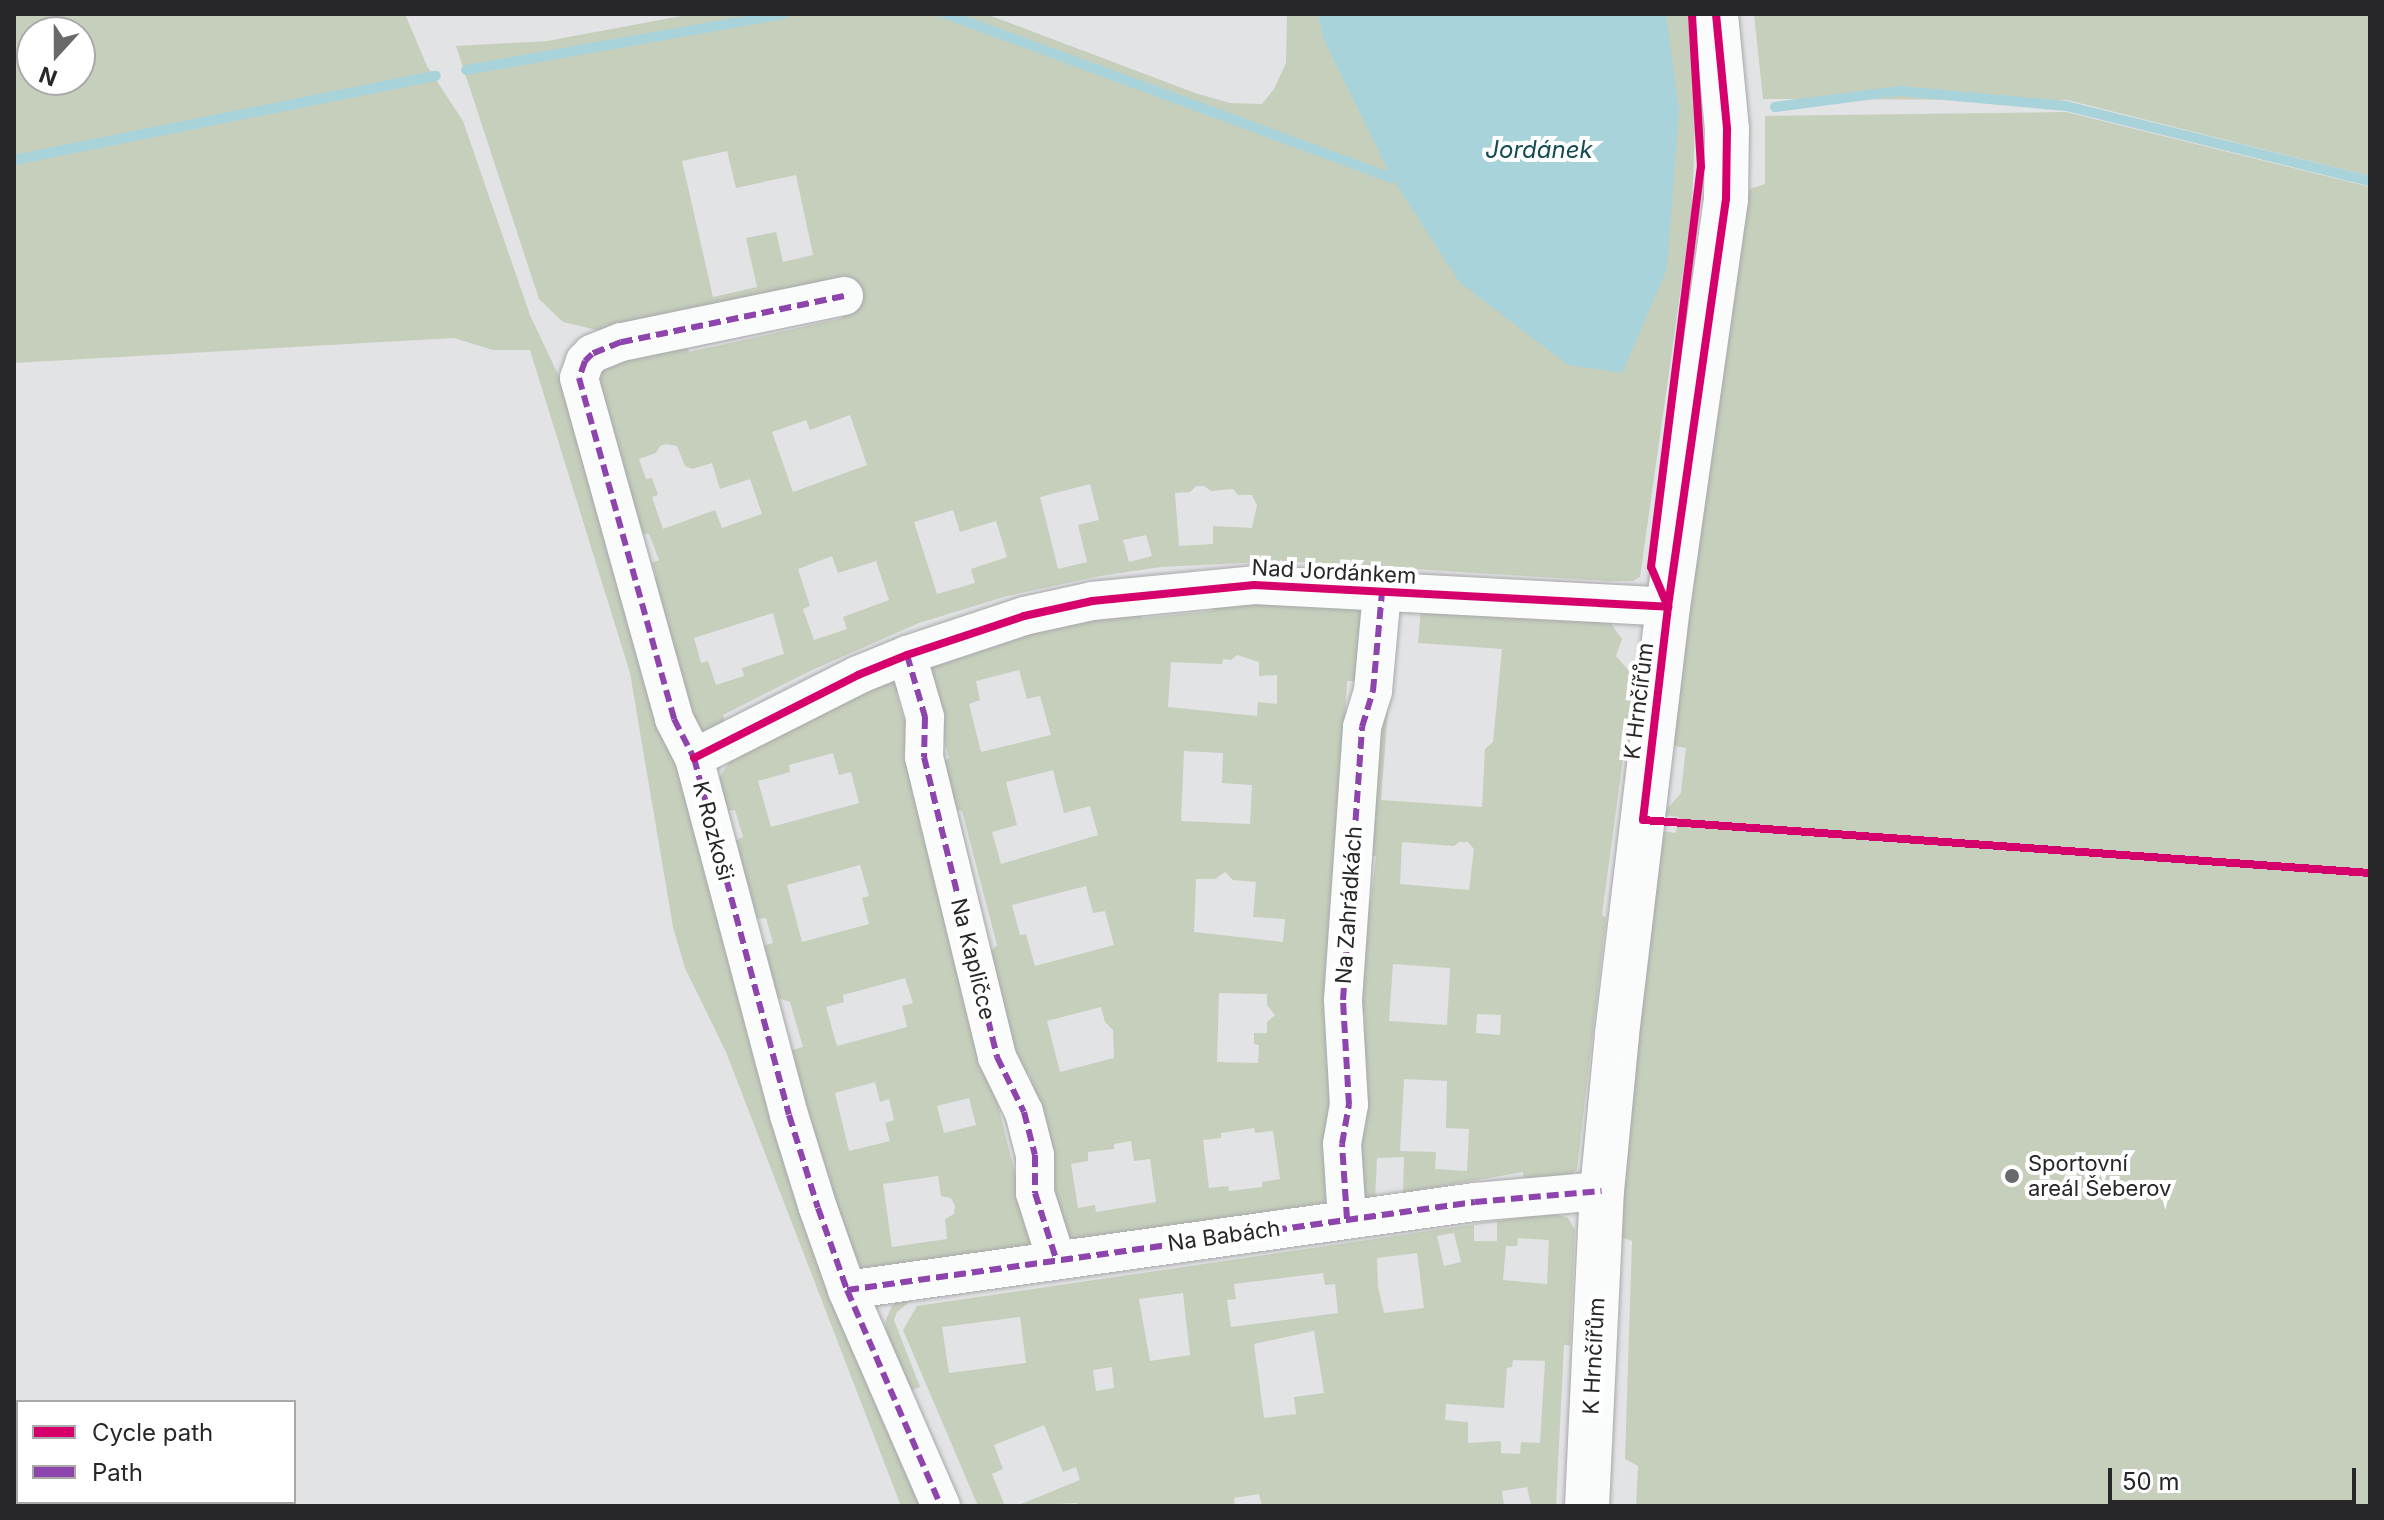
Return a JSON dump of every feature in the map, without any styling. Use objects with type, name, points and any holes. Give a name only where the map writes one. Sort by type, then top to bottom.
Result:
[{"type":"street","name":"K Hrnčířům","points":[[1587,1506],[1602,1191],[1617,1034],[1668,607],[1726,199],[1727,129],[1716,14]]},
{"type":"street","name":"K Rozkoši","points":[[844,296],[621,342],[592,354],[580,370],[579,378],[674,719],[694,758],[789,1115],[847,1290],[941,1506]]},
{"type":"street","name":"Nad Jordánkem","points":[[694,758],[858,675],[907,655],[1024,616],[1092,601],[1254,585],[1668,607]]},
{"type":"street","name":"Na Zahrádkách","points":[[1347,1219],[1342,1144],[1349,1105],[1343,1000],[1362,727],[1373,691],[1382,592]]},
{"type":"street","name":"Na Kapličce","points":[[907,655],[925,717],[924,757],[997,1057],[1024,1112],[1035,1155],[1035,1193],[1056,1259]]},
{"type":"street","name":"Na Babách","points":[[847,1290],[1475,1202],[1602,1191]]},
{"type":"green space","points":[[14,14],[405,14],[427,66],[463,121],[530,315],[577,415],[926,1506],[901,1506],[726,1052],[685,968],[673,927],[630,673],[530,350],[493,350],[454,338],[14,363]]},
{"type":"green space","points":[[692,14],[986,14],[1195,93],[1230,103],[1262,104],[1274,89],[1286,63],[1287,14],[1688,14],[1695,123],[1692,210],[1640,577],[1633,581],[1607,581],[1281,561],[1161,567],[1100,576],[1007,596],[919,623],[810,671],[723,715],[725,723],[718,730],[697,734],[651,579],[656,576],[652,563],[659,560],[649,534],[632,533],[595,408],[599,376],[606,363],[687,346],[689,352],[843,318],[845,276],[601,331],[563,322],[539,299],[456,46],[547,41]],"holes":[[[727,151],[736,188],[796,175],[813,255],[783,262],[776,232],[746,238],[757,287],[713,297],[682,161]],[[850,415],[867,465],[793,492],[772,432],[806,420],[810,430]],[[666,444],[677,446],[685,466],[692,469],[712,463],[720,489],[750,479],[762,514],[722,528],[715,510],[663,529],[652,497],[658,495],[652,478],[646,479],[639,459],[656,453],[660,446]],[[1090,484],[1099,520],[1078,525],[1087,562],[1058,569],[1040,497]],[[1196,486],[1204,486],[1211,491],[1233,489],[1238,495],[1252,495],[1257,505],[1252,528],[1213,526],[1213,544],[1179,546],[1175,493],[1190,492]],[[953,510],[960,532],[996,521],[1007,557],[971,569],[975,583],[937,594],[914,522]],[[1146,535],[1152,556],[1129,562],[1123,540]],[[832,556],[838,573],[876,561],[889,600],[843,617],[847,629],[814,640],[803,609],[810,606],[798,569]],[[773,613],[784,654],[742,668],[744,676],[716,685],[708,661],[701,663],[694,638]]]},
{"type":"green space","points":[[1754,14],[2370,14],[2370,176],[2067,100],[1763,99]]},
{"type":"green space","name":"Sportovní areál Šeberov","points":[[2066,112],[2370,187],[2370,1506],[1636,1506],[1638,1466],[1625,1459],[1632,1241],[1618,1236],[1660,831],[1676,833],[1678,817],[1662,815],[1681,793],[1686,748],[1670,745],[1734,271],[1750,189],[1765,184],[1765,116]]},
{"type":"green space","points":[[1212,603],[1352,605],[1365,611],[1356,681],[1347,681],[1326,1065],[1330,1066],[1329,1102],[1339,1103],[1333,1202],[1072,1240],[1056,1237],[1052,1163],[1029,1073],[1020,1075],[984,959],[997,945],[962,811],[956,810],[942,762],[949,758],[923,669],[1018,636],[1141,610],[1142,618],[1212,611]],"holes":[[[1237,655],[1259,662],[1259,676],[1277,675],[1277,704],[1258,702],[1257,716],[1168,707],[1171,662],[1222,664],[1223,659],[1231,660]],[[1019,670],[1027,699],[1040,696],[1051,735],[981,752],[969,704],[980,700],[976,681]],[[1184,751],[1223,753],[1222,783],[1252,785],[1250,824],[1181,821]],[[1053,770],[1064,813],[1090,806],[1098,835],[1001,864],[992,832],[1017,825],[1006,782]],[[1225,872],[1233,880],[1256,882],[1253,917],[1285,919],[1283,942],[1194,932],[1196,879],[1215,879]],[[1086,886],[1093,913],[1105,911],[1114,945],[1035,966],[1026,934],[1020,935],[1012,905]],[[1219,993],[1267,994],[1267,1005],[1275,1015],[1267,1022],[1267,1033],[1254,1033],[1254,1044],[1259,1045],[1258,1063],[1217,1062]],[[1101,1007],[1105,1022],[1113,1030],[1114,1058],[1060,1072],[1047,1021]],[[1254,1128],[1255,1133],[1273,1131],[1280,1179],[1262,1182],[1262,1187],[1229,1191],[1228,1186],[1209,1188],[1203,1140],[1221,1138],[1221,1133]],[[1131,1141],[1134,1161],[1150,1159],[1156,1202],[1096,1212],[1095,1205],[1078,1208],[1071,1164],[1088,1161],[1088,1152],[1114,1149],[1114,1144]]]},
{"type":"green space","points":[[1421,607],[1609,621],[1622,639],[1616,656],[1634,677],[1602,915],[1606,918],[1577,1170],[1571,1174],[1572,1180],[1525,1185],[1523,1172],[1403,1193],[1404,1157],[1377,1158],[1375,1198],[1364,1199],[1353,1133],[1365,1015],[1361,1013],[1365,910],[1371,900],[1376,856],[1372,855],[1369,758],[1389,697],[1381,800],[1482,807],[1485,749],[1493,742],[1502,649],[1418,643]],"holes":[[[1402,842],[1454,846],[1459,842],[1468,842],[1474,849],[1469,890],[1400,884]],[[1393,964],[1450,968],[1447,1025],[1389,1021]],[[1477,1014],[1501,1015],[1500,1035],[1476,1033]],[[1404,1079],[1447,1081],[1446,1128],[1469,1129],[1467,1171],[1435,1169],[1436,1152],[1400,1151]]]},
{"type":"green space","points":[[891,681],[907,690],[896,693],[904,720],[914,718],[905,730],[1033,1246],[880,1268],[869,1266],[869,1278],[853,1274],[790,1051],[803,1047],[790,1002],[775,997],[762,946],[773,943],[766,918],[751,919],[732,842],[743,837],[735,810],[728,811],[715,784],[730,761],[799,721]],"holes":[[[833,753],[839,775],[851,772],[859,803],[771,827],[758,781],[790,772],[789,765]],[[860,865],[869,896],[862,898],[869,924],[802,942],[787,885]],[[905,978],[913,1003],[902,1006],[907,1027],[837,1046],[826,1007],[844,1002],[843,995]],[[875,1082],[880,1102],[889,1099],[894,1120],[885,1123],[890,1141],[849,1151],[835,1093]],[[969,1098],[976,1125],[944,1133],[937,1106]],[[938,1176],[941,1196],[951,1198],[955,1206],[954,1214],[945,1219],[947,1239],[892,1247],[883,1184]]]},
{"type":"green space","points":[[1552,1213],[1568,1218],[1575,1230],[1570,1345],[1564,1345],[1556,1506],[1531,1506],[1527,1487],[1502,1491],[1504,1506],[1262,1506],[1259,1494],[1234,1498],[1235,1506],[1078,1506],[1077,1503],[1016,1506],[1080,1480],[1076,1467],[1063,1472],[1044,1425],[994,1445],[1003,1469],[992,1474],[1005,1506],[978,1506],[903,1330],[917,1306]],"holes":[[[1497,1222],[1497,1241],[1474,1241],[1474,1225]],[[1454,1233],[1461,1262],[1444,1266],[1437,1236]],[[1518,1238],[1549,1240],[1547,1284],[1503,1280],[1506,1246],[1517,1246]],[[1417,1253],[1424,1308],[1384,1313],[1378,1287],[1377,1258]],[[1323,1273],[1325,1285],[1335,1284],[1338,1313],[1231,1327],[1227,1300],[1236,1299],[1234,1284]],[[1183,1293],[1190,1355],[1150,1361],[1139,1299]],[[1020,1317],[1026,1363],[949,1373],[942,1327]],[[1314,1331],[1324,1393],[1294,1397],[1296,1414],[1264,1418],[1254,1344]],[[1513,1360],[1545,1361],[1540,1443],[1521,1442],[1520,1454],[1501,1453],[1501,1441],[1468,1443],[1468,1422],[1445,1420],[1446,1404],[1504,1408],[1507,1368],[1512,1367]],[[1112,1367],[1114,1388],[1096,1391],[1093,1370]]]},
{"type":"green space","points":[[913,1299],[897,1312],[894,1320],[920,1387],[911,1391],[887,1335],[885,1322],[894,1301]]},
{"type":"water","name":"Jordánek","points":[[1318,14],[1666,14],[1679,109],[1667,269],[1622,373],[1568,365],[1459,282],[1392,178],[1323,38]]},
{"type":"waterway","points":[[466,70],[783,14]]},
{"type":"waterway","points":[[946,14],[1392,178]]},
{"type":"waterway","points":[[14,160],[436,76]]},
{"type":"waterway","points":[[1775,107],[1899,91],[2066,106],[2370,181]]},
{"type":"marked path","points":[[844,296],[621,342],[592,354],[585,361],[579,378],[674,719],[694,758],[789,1115],[818,1208],[847,1290],[941,1506]]},
{"type":"marked path","points":[[1347,1219],[1342,1144],[1349,1105],[1343,1000],[1362,727],[1373,691],[1382,592]]},
{"type":"marked path","points":[[907,655],[925,717],[924,757],[997,1057],[1024,1112],[1035,1155],[1035,1193],[1056,1259]]},
{"type":"marked path","points":[[847,1290],[1475,1202],[1602,1191]]},
{"type":"cycle path","points":[[1668,607],[1651,567],[1701,167],[1692,14]]},
{"type":"cycle path","points":[[1716,14],[1727,129],[1726,199],[1668,607],[1643,820],[2370,873]]},
{"type":"cycle path","points":[[694,758],[858,675],[907,655],[1024,616],[1092,601],[1254,585],[1668,607]]},
{"type":"place","name":"Sportovní areál Šeberov","points":[[2012,1176]]}]
